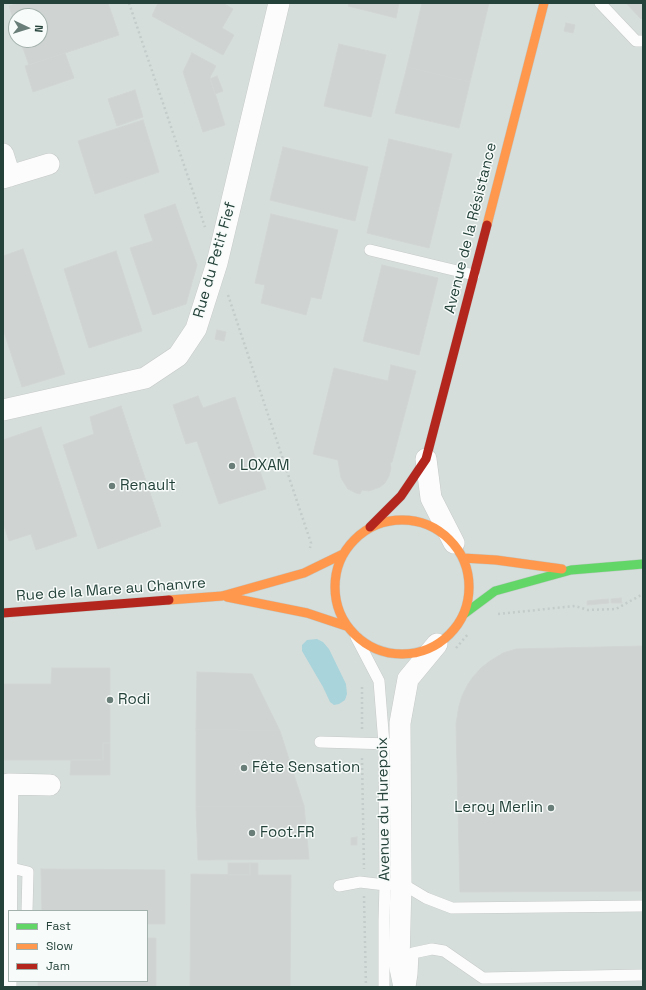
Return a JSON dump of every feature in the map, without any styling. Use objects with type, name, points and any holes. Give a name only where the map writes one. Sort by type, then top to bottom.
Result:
[{"type":"street","name":"Rue du Petit Fief","points":[[3,410],[145,378],[178,356],[196,329],[217,263],[279,3]]},
{"type":"street","name":"Avenue de la Résistance","points":[[370,527],[401,496],[426,459],[544,3]]},
{"type":"street","points":[[3,154],[7,177],[49,164]]},
{"type":"street","points":[[426,459],[431,498],[458,551],[469,584],[464,614]]},
{"type":"street","points":[[571,570],[496,560],[458,551],[435,528],[412,520],[390,520],[370,527],[352,542],[343,554],[334,582],[337,605],[346,626],[356,637],[386,653],[413,654],[446,648],[453,631],[464,614],[495,591],[571,570],[643,564]]},
{"type":"street","name":"Rue de la Mare au Chanvre","points":[[3,613],[222,596],[304,573],[343,554]]},
{"type":"street","name":"Rue de la Mare au Chanvre","points":[[222,596],[307,613],[346,626]]},
{"type":"street","name":"Avenue du Hurepoix","points":[[404,987],[399,963],[393,884],[392,744],[400,723],[408,679],[446,648]]},
{"type":"street","points":[[6,987],[8,918],[5,859],[5,784],[50,785]]},
{"type":"lane","points":[[600,3],[636,41],[643,41]]},
{"type":"lane","points":[[370,250],[474,275]]},
{"type":"lane","name":"Avenue du Hurepoix","points":[[356,637],[379,681],[392,744]]},
{"type":"lane","points":[[320,742],[392,744]]},
{"type":"lane","points":[[5,859],[28,872],[27,910]]},
{"type":"lane","points":[[339,886],[362,883],[393,884],[452,908],[643,906]]},
{"type":"lane","name":"Avenue du Hurepoix","points":[[384,987],[384,921],[393,884]]},
{"type":"lane","points":[[410,987],[413,953],[432,949],[444,951],[483,978],[643,975]]},
{"type":"path","points":[[129,3],[205,228]]},
{"type":"path","points":[[217,263],[311,543],[304,573]]},
{"type":"path","points":[[493,614],[575,606],[588,610],[616,609],[643,594]]},
{"type":"path","points":[[446,648],[473,628]]},
{"type":"path","points":[[362,679],[362,883],[366,987]]},
{"type":"shaded area","points":[[3,3],[643,3],[643,987],[3,987]]},
{"type":"water","points":[[317,639],[323,642],[329,649],[346,684],[347,694],[345,700],[339,704],[334,705],[330,702],[302,651],[302,645],[307,640]]},
{"type":"building","points":[[19,3],[108,3],[119,35],[29,65],[23,48],[48,48],[48,8],[10,8],[9,6]]},
{"type":"building","points":[[158,3],[223,3],[233,9],[222,28],[234,35],[223,55],[152,16]]},
{"type":"building","points":[[349,3],[399,3],[396,18],[348,6]]},
{"type":"building","points":[[422,3],[489,3],[470,82],[407,67]]},
{"type":"building","points":[[626,3],[643,3],[643,17],[641,19]]},
{"type":"building","points":[[566,23],[575,25],[573,33],[564,31]]},
{"type":"building","points":[[339,44],[386,55],[371,117],[324,106]]},
{"type":"building","points":[[65,53],[74,78],[33,92],[25,66]]},
{"type":"building","points":[[192,53],[216,66],[210,77],[225,125],[203,132],[183,72]]},
{"type":"building","points":[[407,67],[470,82],[459,128],[395,113]]},
{"type":"building","points":[[217,76],[223,91],[215,94],[210,79]]},
{"type":"building","points":[[135,90],[143,117],[117,126],[108,99]]},
{"type":"building","points":[[143,120],[159,172],[95,194],[78,141]]},
{"type":"building","points":[[389,139],[452,154],[429,248],[367,233]]},
{"type":"building","points":[[283,147],[368,167],[355,221],[270,200]]},
{"type":"building","points":[[175,204],[197,265],[186,304],[153,315],[130,248],[153,241],[144,215]]},
{"type":"building","points":[[271,214],[338,230],[321,299],[311,297],[306,315],[261,303],[265,285],[255,283]]},
{"type":"building","points":[[23,249],[65,374],[22,387],[3,329],[3,256]]},
{"type":"building","points":[[116,251],[142,331],[89,348],[64,269]]},
{"type":"building","points":[[382,265],[438,278],[419,355],[363,341]]},
{"type":"building","points":[[217,330],[226,332],[224,341],[215,339]]},
{"type":"building","points":[[391,365],[416,371],[392,462],[390,463],[391,468],[389,476],[385,483],[380,487],[369,491],[362,490],[360,494],[356,493],[348,489],[341,478],[338,460],[313,454],[334,368],[388,381]]},
{"type":"building","name":"LOXAM","points":[[198,396],[203,408],[235,397],[266,489],[219,504],[197,441],[186,444],[173,405]]},
{"type":"building","name":"Renault","points":[[121,406],[161,526],[98,549],[63,445],[94,434],[90,417]]},
{"type":"building","points":[[41,427],[77,536],[36,550],[31,534],[9,541],[3,522],[3,440]]},
{"type":"building","points":[[621,598],[622,603],[611,603],[611,599]]},
{"type":"building","points":[[608,599],[609,603],[587,605],[587,601]]},
{"type":"building","name":"Leroy Merlin","points":[[643,646],[643,891],[460,892],[456,724],[462,696],[473,677],[490,661],[503,653],[516,649]]},
{"type":"building","points":[[52,668],[110,668],[110,743],[103,743],[103,760],[3,760],[3,684],[51,684]]},
{"type":"building","points":[[197,672],[252,674],[280,731],[196,729]]},
{"type":"building","name":"Fête Sensation","points":[[196,729],[280,731],[304,806],[196,807]]},
{"type":"building","points":[[103,743],[110,743],[110,775],[70,775],[71,760],[103,760]]},
{"type":"building","name":"Foot.FR","points":[[304,806],[309,859],[198,860],[196,807]]},
{"type":"building","points":[[357,837],[357,845],[351,845],[351,838]]},
{"type":"building","points":[[228,863],[250,863],[250,875],[228,875]]},
{"type":"building","points":[[250,863],[258,863],[258,875],[291,875],[290,987],[190,987],[191,874],[250,875]]},
{"type":"building","points":[[41,869],[165,870],[165,924],[148,924],[148,910],[42,910]]},
{"type":"building","points":[[148,938],[156,938],[156,987],[38,987],[38,982],[148,982]]},
{"type":"traffic: fast","points":[[464,614],[495,591],[571,570],[643,564]]},
{"type":"traffic: slow","points":[[487,225],[544,3]]},
{"type":"traffic: slow","points":[[409,520],[434,528],[454,545],[464,561],[468,574],[469,587],[468,600],[464,613],[458,624],[444,639],[428,649],[415,653],[395,654],[370,646],[350,629],[340,613],[336,600],[335,580],[343,555],[360,535],[376,525],[389,521],[409,520]]},
{"type":"traffic: slow","points":[[169,600],[222,596],[304,573],[343,554]]},
{"type":"traffic: slow","points":[[463,558],[496,560],[562,569]]},
{"type":"traffic: slow","points":[[227,597],[307,613],[346,626]]},
{"type":"traffic: jam","points":[[370,527],[401,496],[426,459],[487,225]]},
{"type":"traffic: jam","points":[[3,613],[169,600]]},
{"type":"place","name":"LOXAM","points":[[232,466]]},
{"type":"place","name":"Renault","points":[[112,486]]},
{"type":"place","name":"Rodi","points":[[110,700]]},
{"type":"place","name":"Fête Sensation","points":[[244,768]]},
{"type":"place","name":"Leroy Merlin","points":[[551,808]]},
{"type":"place","name":"Foot.FR","points":[[252,833]]}]
